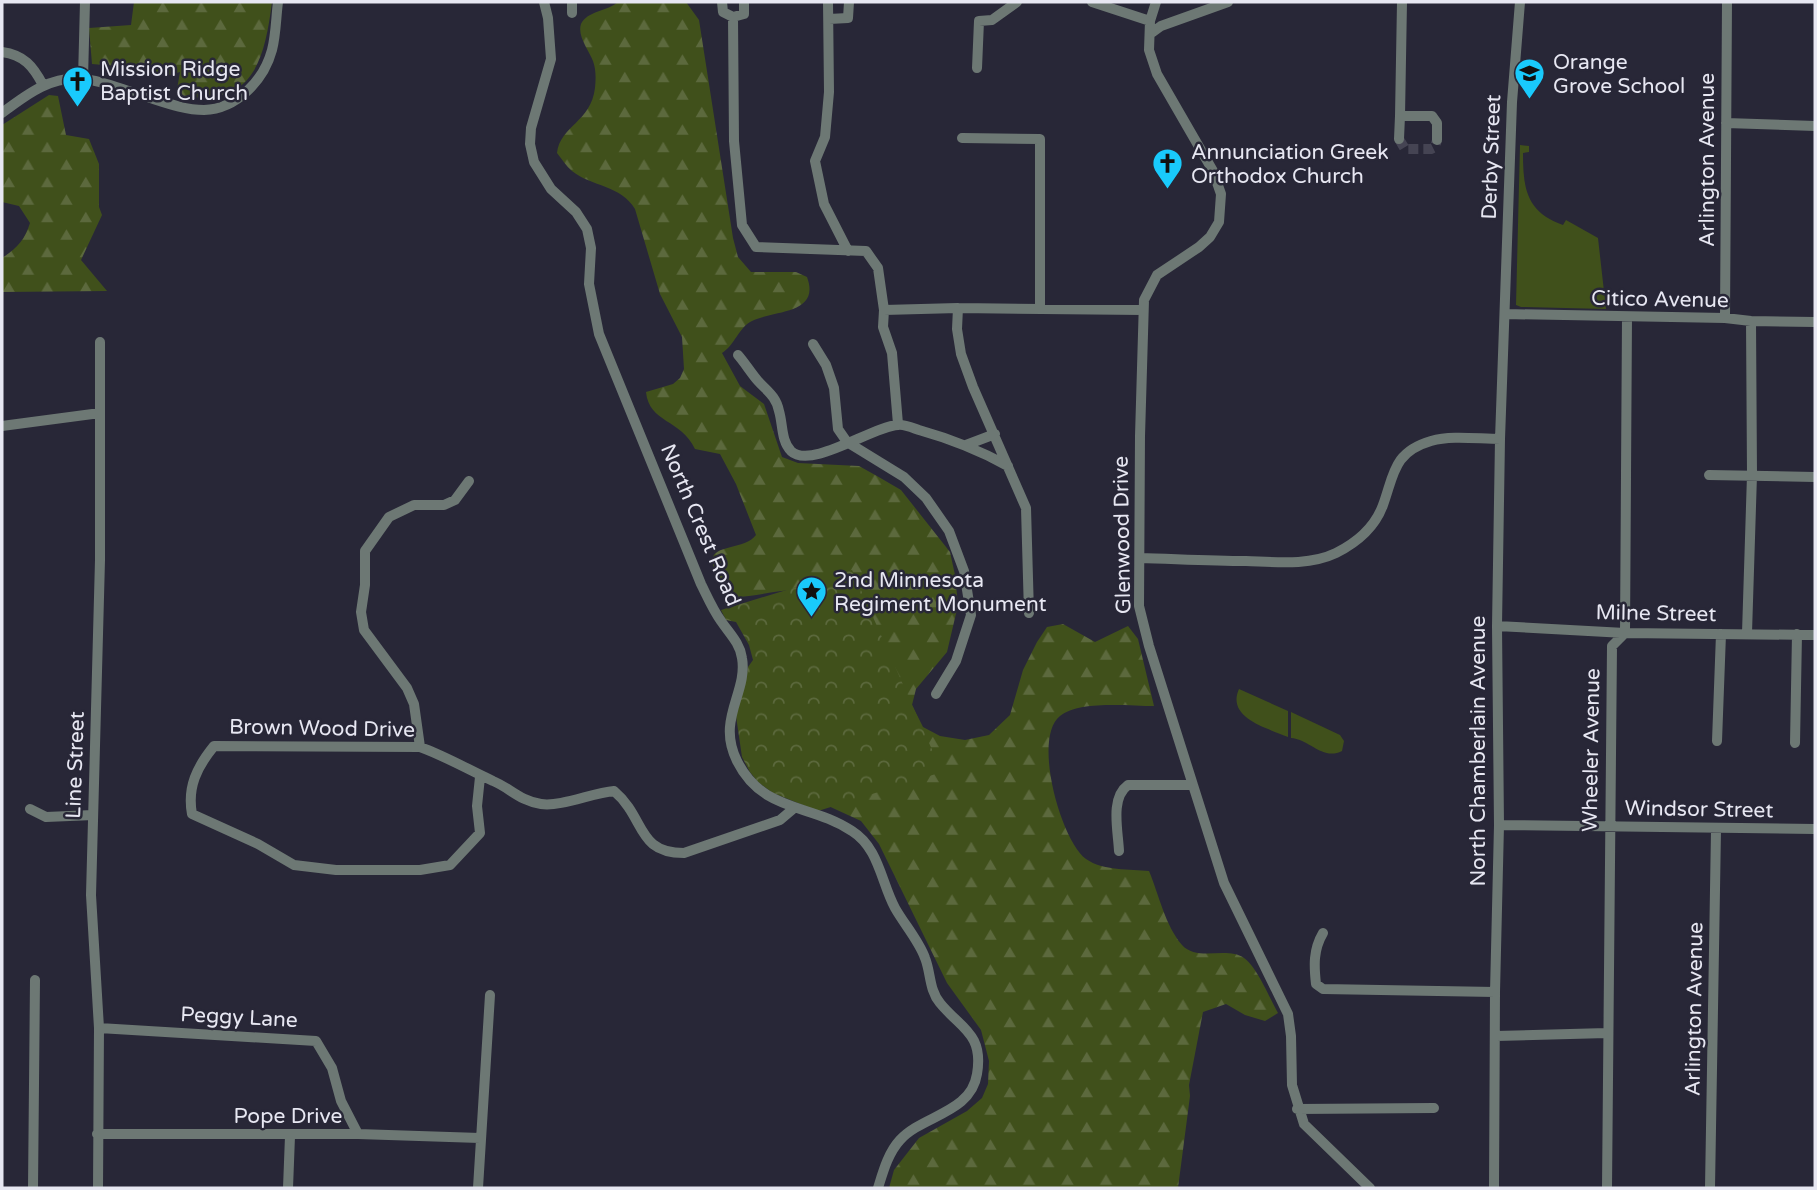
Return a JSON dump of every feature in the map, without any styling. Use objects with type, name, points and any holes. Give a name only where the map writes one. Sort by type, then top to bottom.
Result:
[{"type":"street","points":[[83,79],[85,2]]},
{"type":"street","points":[[2,113],[43,85],[83,79],[182,107],[203,110],[220,107],[237,99],[253,86],[264,69],[272,49],[278,2]]},
{"type":"street","name":"North Crest Road","points":[[544,2],[551,59],[531,128],[530,144],[534,162],[551,189],[576,212],[587,229],[591,248],[589,284],[599,334],[701,584],[721,621],[737,643],[742,657],[742,671],[730,717],[729,739],[737,761],[757,789],[770,798],[852,831],[870,849],[893,904],[925,956],[933,992],[940,1003],[970,1031],[978,1058],[977,1075],[971,1091],[952,1109],[931,1118],[899,1141],[884,1166],[878,1188]]},
{"type":"street","points":[[722,2],[723,12],[733,18]]},
{"type":"street","points":[[733,18],[744,14],[744,2]]},
{"type":"street","points":[[828,2],[829,92],[825,137],[815,161],[824,204],[848,251]]},
{"type":"street","points":[[829,19],[848,18],[849,2]]},
{"type":"street","points":[[977,68],[979,21],[992,20],[1017,2]]},
{"type":"street","points":[[1092,2],[1150,20]]},
{"type":"street","name":"Glenwood Drive","points":[[1156,2],[1150,20],[1149,50],[1157,74],[1213,171],[1221,194],[1219,222],[1210,237],[1157,275],[1148,289],[1143,310],[1139,606],[1149,646],[1224,883],[1288,1014],[1292,1085],[1297,1108],[1304,1124],[1370,1188]]},
{"type":"street","points":[[1150,34],[1161,26],[1228,2]]},
{"type":"street","points":[[1399,139],[1402,2]]},
{"type":"street","name":"Derby Street","points":[[1504,314],[1511,102],[1520,2]]},
{"type":"street","name":"Arlington Avenue","points":[[1725,317],[1727,2]]},
{"type":"street","points":[[733,18],[734,141],[742,225],[756,247],[866,251],[878,268],[884,310],[883,327],[892,353],[898,424]]},
{"type":"street","points":[[2,52],[21,57],[33,66],[43,85]]},
{"type":"street","points":[[1400,116],[1432,116],[1437,123],[1437,140]]},
{"type":"street","points":[[1726,123],[1815,126]]},
{"type":"street","points":[[962,138],[1041,139],[1040,309]]},
{"type":"street","points":[[958,308],[957,329],[961,355],[972,387],[1026,508],[1029,613]]},
{"type":"street","points":[[884,310],[1143,310]]},
{"type":"street","name":"Citico Avenue","points":[[1504,314],[1725,317],[1751,321],[1815,322]]},
{"type":"street","name":"North Chamberlain Avenue","points":[[1494,1188],[1499,825],[1496,626],[1504,314]]},
{"type":"street","name":"Wheeler Avenue","points":[[1607,1188],[1612,646],[1625,634],[1627,317]]},
{"type":"street","points":[[1747,633],[1752,475],[1751,321]]},
{"type":"street","name":"Line Street","points":[[98,1188],[99,1028],[91,895],[100,560],[100,342]]},
{"type":"street","points":[[813,344],[826,365],[835,388],[838,429],[847,442],[904,477],[926,498],[948,531],[964,571],[971,615],[956,661],[936,694]]},
{"type":"street","points":[[738,355],[758,381],[772,393],[785,440],[791,451],[801,457],[818,455],[898,424],[966,445],[1009,466]]},
{"type":"street","points":[[2,426],[100,414]]},
{"type":"street","points":[[966,445],[995,434]]},
{"type":"street","points":[[1140,558],[1290,562],[1322,558],[1364,535],[1383,506],[1391,477],[1401,459],[1415,448],[1434,440],[1500,439]]},
{"type":"street","points":[[1709,475],[1815,477]]},
{"type":"street","points":[[420,747],[414,704],[407,688],[364,630],[361,612],[365,584],[365,551],[389,517],[414,505],[444,505],[455,500],[469,481]]},
{"type":"street","name":"Milne Street","points":[[1496,626],[1625,634],[1815,635]]},
{"type":"street","points":[[1717,741],[1721,634]]},
{"type":"street","points":[[1795,743],[1797,634]]},
{"type":"street","name":"Brown Wood Drive","points":[[480,777],[477,806],[480,833],[450,864],[420,870],[336,870],[294,865],[258,844],[192,814],[189,798],[199,764],[214,746],[420,747],[480,777],[495,781],[515,796],[542,804],[563,803],[595,793],[614,791],[626,800],[654,847],[668,853],[684,853],[780,820],[793,808]]},
{"type":"street","points":[[1119,850],[1117,800],[1120,791],[1128,785],[1194,785]]},
{"type":"street","points":[[30,809],[46,817],[93,816]]},
{"type":"street","name":"Windsor Street","points":[[1499,825],[1815,830]]},
{"type":"street","name":"Arlington Avenue","points":[[1710,1188],[1716,830]]},
{"type":"street","points":[[1323,933],[1317,943],[1314,962],[1316,984],[1322,989],[1495,992]]},
{"type":"street","points":[[33,1188],[35,980]]},
{"type":"street","points":[[478,1188],[490,995]]},
{"type":"street","name":"Peggy Lane","points":[[99,1028],[316,1041],[332,1068],[341,1101],[358,1134]]},
{"type":"street","points":[[1496,1036],[1607,1033]]},
{"type":"street","points":[[1297,1108],[1434,1108]]},
{"type":"street","name":"Pope Drive","points":[[97,1134],[358,1134],[480,1139]]},
{"type":"street","points":[[288,1188],[290,1136]]},
{"type":"green space","points":[[134,2],[272,2],[269,25],[258,63],[249,77],[237,88],[222,95],[201,98],[176,95],[180,72],[170,75],[138,73],[127,67],[92,64],[89,28],[131,25]]},
{"type":"green space","points":[[618,2],[686,2],[699,20],[738,257],[751,272],[796,272],[807,277],[810,289],[801,305],[747,324],[722,353],[740,386],[764,404],[782,457],[798,463],[859,466],[877,476],[901,490],[950,552],[958,605],[947,652],[916,689],[912,705],[923,727],[940,736],[965,740],[989,735],[1010,715],[1023,670],[1047,627],[1063,624],[1095,642],[1128,626],[1138,639],[1154,706],[1092,706],[1060,716],[1052,728],[1049,745],[1049,766],[1059,812],[1067,832],[1086,859],[1108,868],[1149,871],[1167,919],[1176,937],[1188,950],[1196,953],[1229,953],[1249,962],[1278,1013],[1265,1021],[1245,1015],[1226,1004],[1203,1012],[1189,1085],[1190,1096],[1178,1188],[889,1188],[894,1170],[919,1138],[967,1111],[982,1098],[988,1084],[989,1061],[981,1030],[947,983],[879,844],[861,821],[824,804],[797,590],[734,597],[714,568],[712,560],[715,554],[743,544],[756,535],[736,484],[720,454],[695,449],[682,432],[659,416],[648,402],[646,392],[673,384],[680,378],[684,369],[682,337],[660,294],[635,209],[622,195],[572,171],[557,153],[564,136],[588,109],[595,88],[595,67],[582,38],[581,24],[588,16]]},
{"type":"green space","points":[[49,95],[58,96],[66,135],[89,139],[99,164],[99,207],[102,215],[81,260],[107,291],[2,292],[2,258],[19,244],[30,223],[19,206],[2,202],[2,125]]},
{"type":"green space","points":[[1520,145],[1529,146],[1529,152],[1523,153],[1524,177],[1534,206],[1551,220],[1563,225],[1566,220],[1598,238],[1606,309],[1516,305]]},
{"type":"green space","points":[[852,570],[942,772],[818,811],[773,793],[758,782],[742,757],[736,716],[748,667],[753,660],[749,645],[736,622],[726,620],[721,610]]},
{"type":"green space","points":[[1239,689],[1288,711],[1288,737],[1260,726],[1243,715],[1238,707]]},
{"type":"green space","points":[[1291,712],[1340,735],[1344,741],[1342,751],[1322,752],[1291,738]]},
{"type":"tunnel","points":[[1399,139],[1405,149],[1431,149],[1435,147],[1437,140]]},
{"type":"place","name":"Orange Grove School","points":[[1530,101]]},
{"type":"place","name":"Mission Ridge Baptist Church","points":[[77,108]]},
{"type":"place","name":"Annunciation Greek Orthodox Church","points":[[1168,191]]},
{"type":"place","name":"2nd Minnesota Regiment Monument","points":[[811,619]]}]
